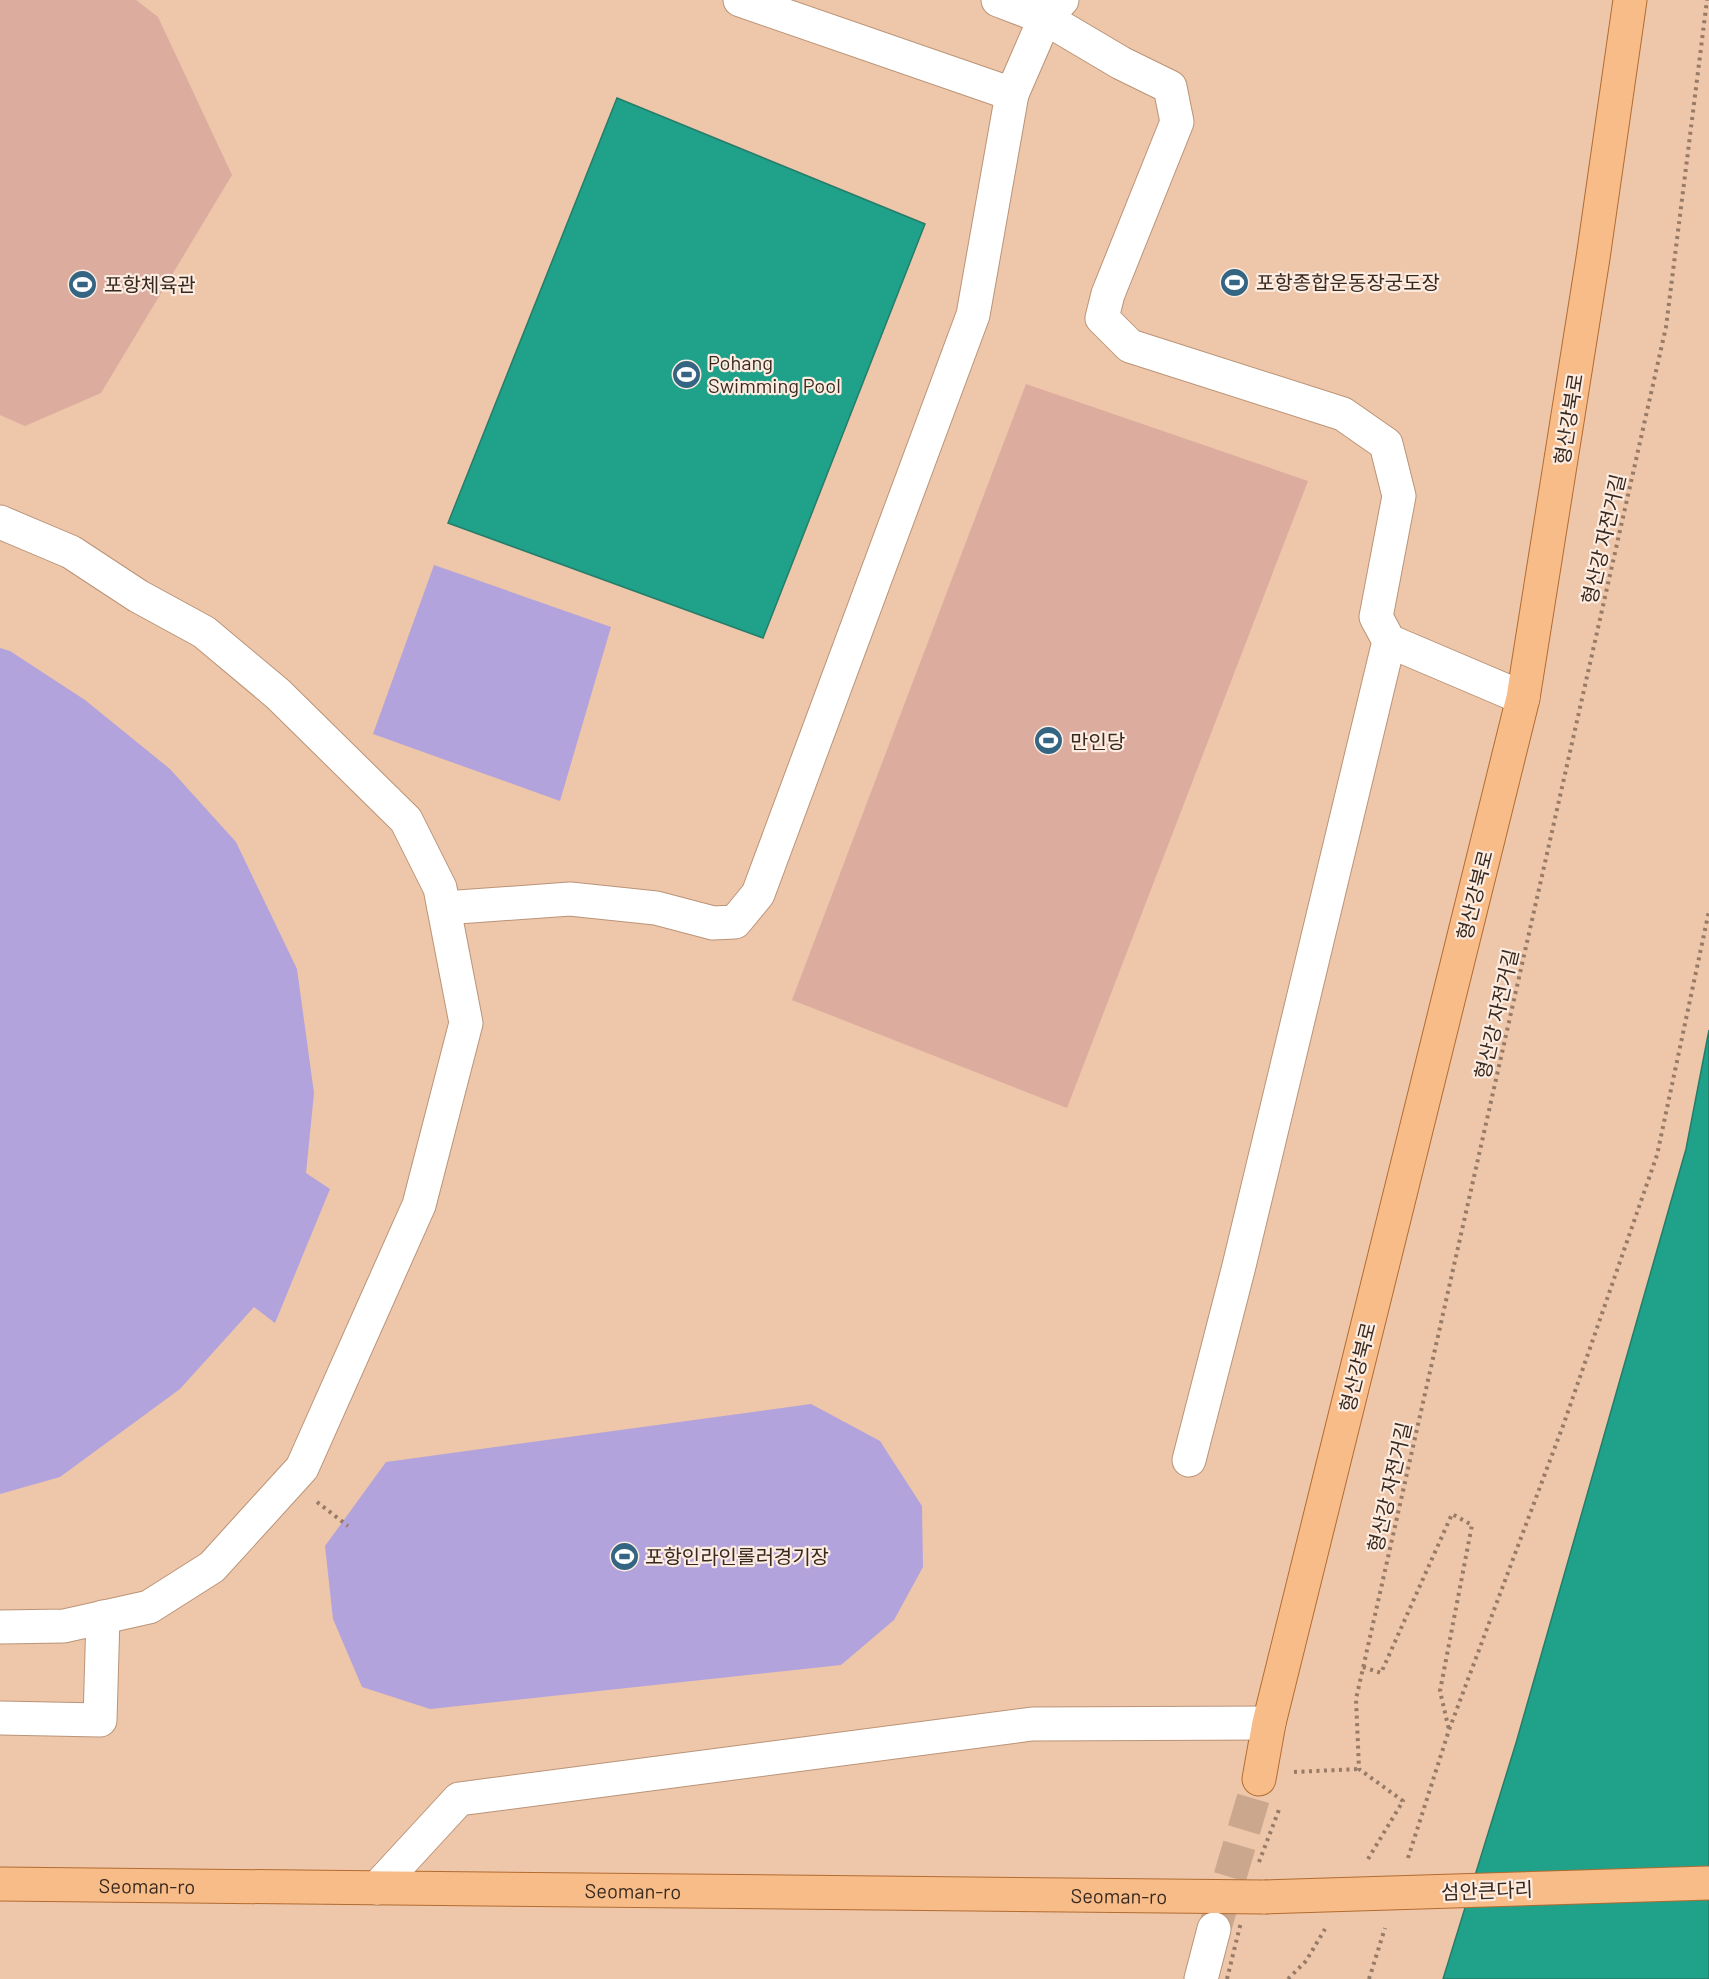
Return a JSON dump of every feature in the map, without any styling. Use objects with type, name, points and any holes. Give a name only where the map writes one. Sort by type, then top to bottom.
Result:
[{"type":"main road","name":"형산강북로","points":[[1259,1779],[1269,1723],[1523,698],[1593,258],[1630,0]]},
{"type":"main road","name":"섬안큰다리","points":[[1245,1903],[1709,1883]]},
{"type":"main road","name":"Seoman-ro","points":[[0,1884],[1245,1903]]},
{"type":"lane","points":[[740,0],[1012,94]]},
{"type":"lane","points":[[998,0],[1053,9],[1121,63],[1170,87],[1177,122],[1107,294],[1102,318],[1130,346],[1343,414],[1386,444],[1399,496],[1376,617],[1389,641],[1523,698]]},
{"type":"lane","points":[[444,908],[570,899],[656,908],[713,923],[735,922],[758,894],[973,315],[1012,94],[1053,9]]},
{"type":"lane","points":[[0,522],[71,552],[138,596],[204,632],[278,694],[406,820],[440,888],[466,1023],[419,1205],[302,1468],[212,1567],[149,1607],[64,1626],[0,1627]]},
{"type":"lane","points":[[1189,1460],[1241,1259],[1389,641]]},
{"type":"lane","points":[[0,1719],[100,1720],[103,1617]]},
{"type":"lane","points":[[377,1888],[459,1799],[1032,1724],[1269,1723]]},
{"type":"lane","points":[[1201,1979],[1245,1903]]},
{"type":"path","name":"형산강 자전거길","points":[[1359,1769],[1356,1699],[1666,327],[1707,0]]},
{"type":"path","points":[[1405,1866],[1449,1730],[1564,1423],[1657,1155],[1709,911]]},
{"type":"path","points":[[1363,1667],[1381,1673],[1452,1514],[1472,1525],[1440,1691],[1449,1730]]},
{"type":"path","points":[[1293,1772],[1359,1769],[1403,1802],[1366,1861]]},
{"type":"path","points":[[1227,1979],[1245,1903],[1281,1805]]},
{"type":"path","points":[[1288,1979],[1306,1961],[1330,1921]]},
{"type":"path","points":[[1369,1979],[1387,1923]]},
{"type":"shaded area","points":[[434,565],[611,627],[560,801],[373,734]]},
{"type":"shaded area","points":[[0,648],[10,651],[85,700],[170,769],[236,842],[297,969],[314,1093],[306,1173],[330,1189],[275,1323],[254,1307],[180,1389],[60,1477],[0,1494]]},
{"type":"shaded area","name":"포항인라인롤러경기장","points":[[811,1404],[880,1441],[922,1506],[923,1567],[894,1620],[841,1665],[430,1709],[362,1687],[333,1619],[325,1546],[386,1462]]},
{"type":"water","name":"Pohang Swimming Pool","points":[[617,98],[925,224],[763,638],[448,523]]},
{"type":"water","points":[[1709,1030],[1709,1979],[1443,1979],[1516,1743],[1686,1149]]},
{"type":"building","name":"포항체육관","points":[[0,0],[136,0],[158,17],[232,175],[101,393],[25,426],[0,415]]},
{"type":"building","name":"만인당","points":[[1026,384],[1308,481],[1067,1108],[792,1000]]},
{"type":"tunnel","points":[[1216,1924],[1259,1779]]},
{"type":"place","name":"포항종합운동장궁도장","points":[[1235,282]]},
{"type":"place","name":"포항체육관","points":[[83,284]]},
{"type":"place","name":"Pohang Swimming Pool","points":[[687,374]]},
{"type":"place","name":"만인당","points":[[1049,741]]},
{"type":"place","name":"포항인라인롤러경기장","points":[[624,1556]]}]
